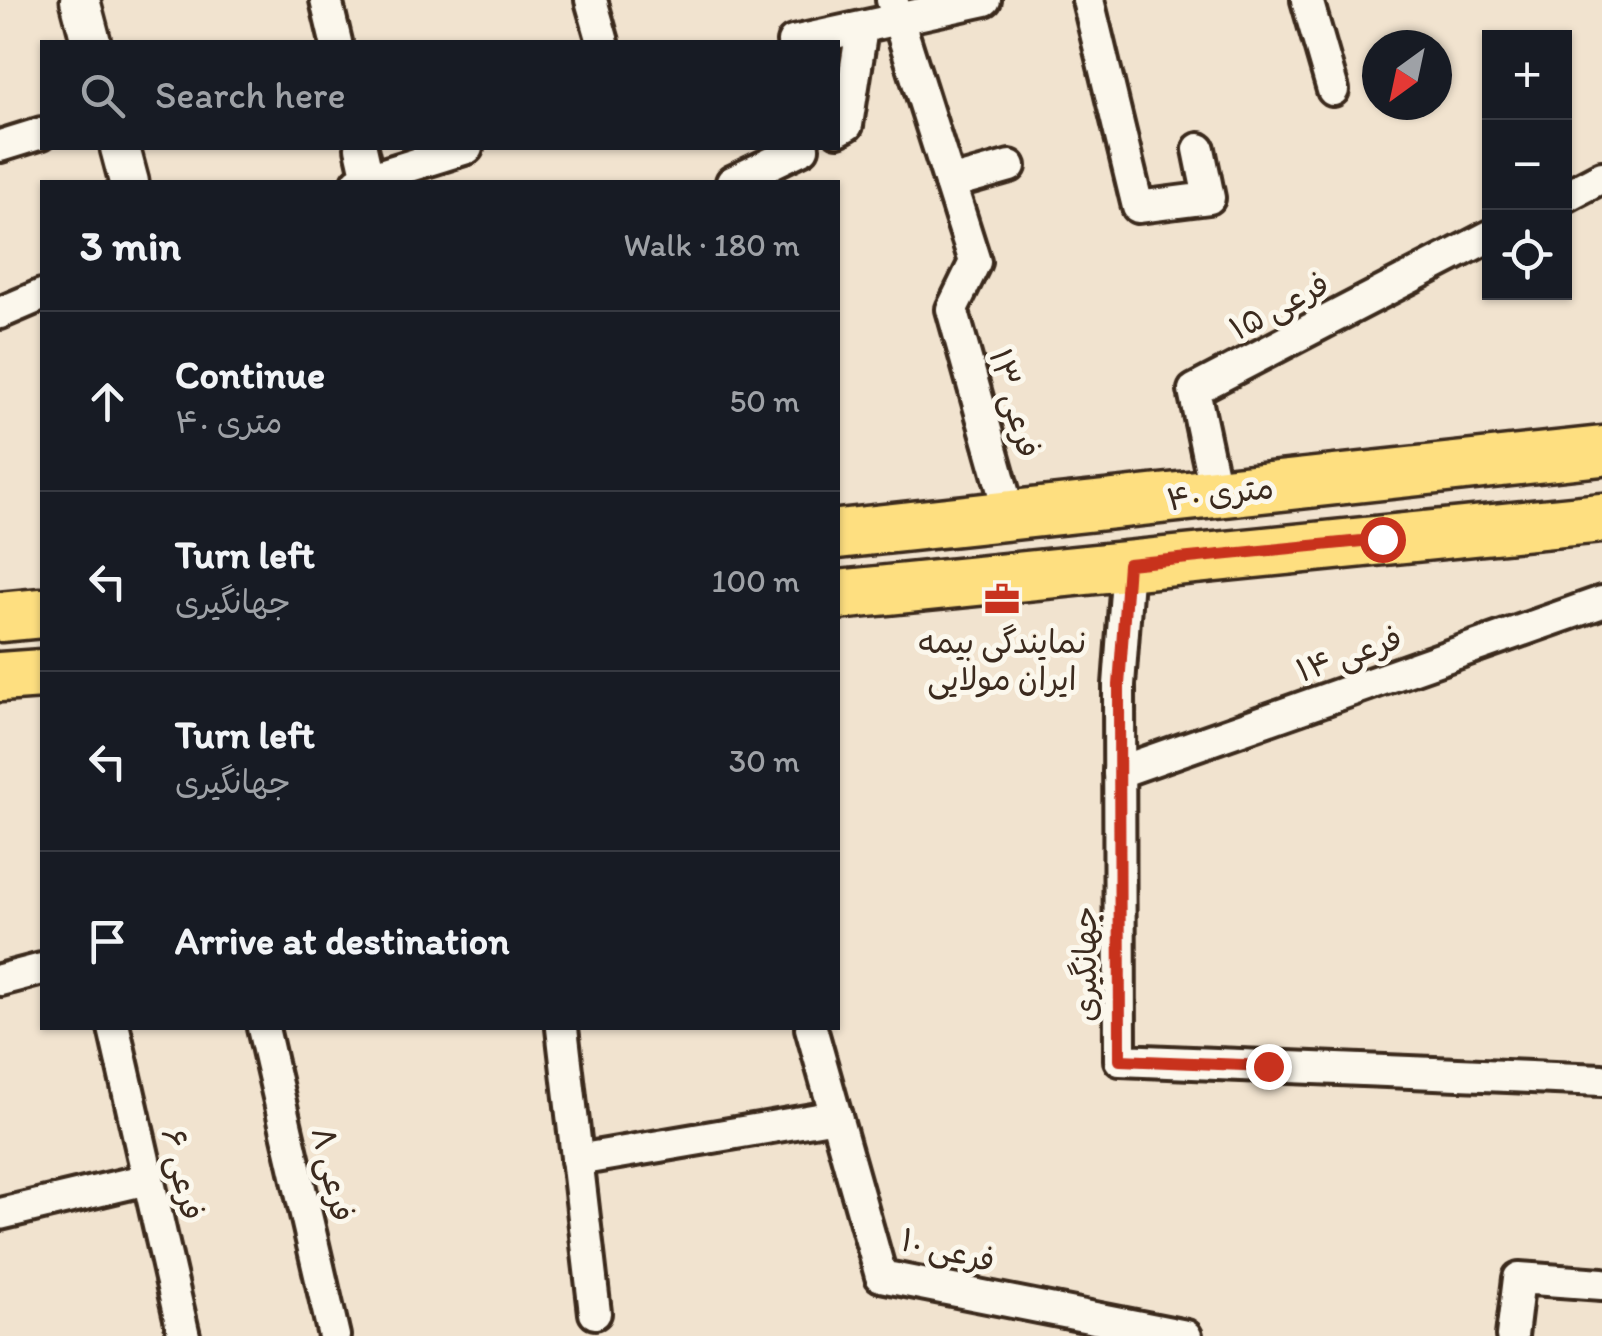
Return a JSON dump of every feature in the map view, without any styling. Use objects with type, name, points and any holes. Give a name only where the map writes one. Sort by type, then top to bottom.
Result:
[{"type":"main road","name":"۴۰ متری","points":[[840,534],[1602,451]]},
{"type":"main road","points":[[1338,479],[1346,542]]},
{"type":"main road","name":"۴۰ متری","points":[[840,595],[1602,518]]},
{"type":"main road","points":[[0,617],[40,613]]},
{"type":"main road","points":[[0,677],[40,674]]},
{"type":"street","points":[[80,0],[90,40]]},
{"type":"street","points":[[326,0],[336,40]]},
{"type":"street","points":[[591,0],[602,40]]},
{"type":"street","points":[[803,40],[862,28],[894,10],[985,0]]},
{"type":"street","points":[[1088,0],[1138,207],[1210,198],[1199,149]]},
{"type":"street","points":[[1306,0],[1333,90]]},
{"type":"street","points":[[894,10],[950,183],[1010,166]]},
{"type":"street","points":[[840,129],[847,126],[862,28]]},
{"type":"street","points":[[0,146],[40,134]]},
{"type":"street","points":[[121,150],[128,180]]},
{"type":"street","points":[[361,150],[363,180]]},
{"type":"street","points":[[366,180],[461,150]]},
{"type":"street","points":[[736,180],[798,150]]},
{"type":"street","points":[[1572,192],[1602,177]]},
{"type":"street","name":"فرعی ۱۳","points":[[950,183],[975,262],[952,309],[1010,516]]},
{"type":"street","name":"فرعی ۱۵","points":[[1216,494],[1194,390],[1482,240]]},
{"type":"street","points":[[0,312],[40,296]]},
{"type":"street","name":"جهانگیری","points":[[1128,564],[1119,685],[1120,1060],[1602,1080]]},
{"type":"street","name":"فرعی ۱۴","points":[[1119,772],[1602,602]]},
{"type":"street","points":[[0,980],[40,970]]},
{"type":"street","name":"فرعی ۶","points":[[114,1030],[184,1336]]},
{"type":"street","name":"فرعی ۸","points":[[263,1030],[334,1336]]},
{"type":"street","points":[[562,1030],[595,1313]]},
{"type":"street","name":"فرعی ۱۰","points":[[812,1030],[881,1276],[1186,1336]]},
{"type":"street","points":[[578,1160],[836,1116]]},
{"type":"street","points":[[0,1214],[148,1179]]},
{"type":"street","points":[[1512,1336],[1519,1278],[1602,1284]]},
{"type":"place","name":"نمایندگی بیمه ایران مولایی","points":[[1002,599]]},
{"type":"route","points":[[1268,1066],[1120,1060],[1119,685],[1128,564],[1382,539]]}]
